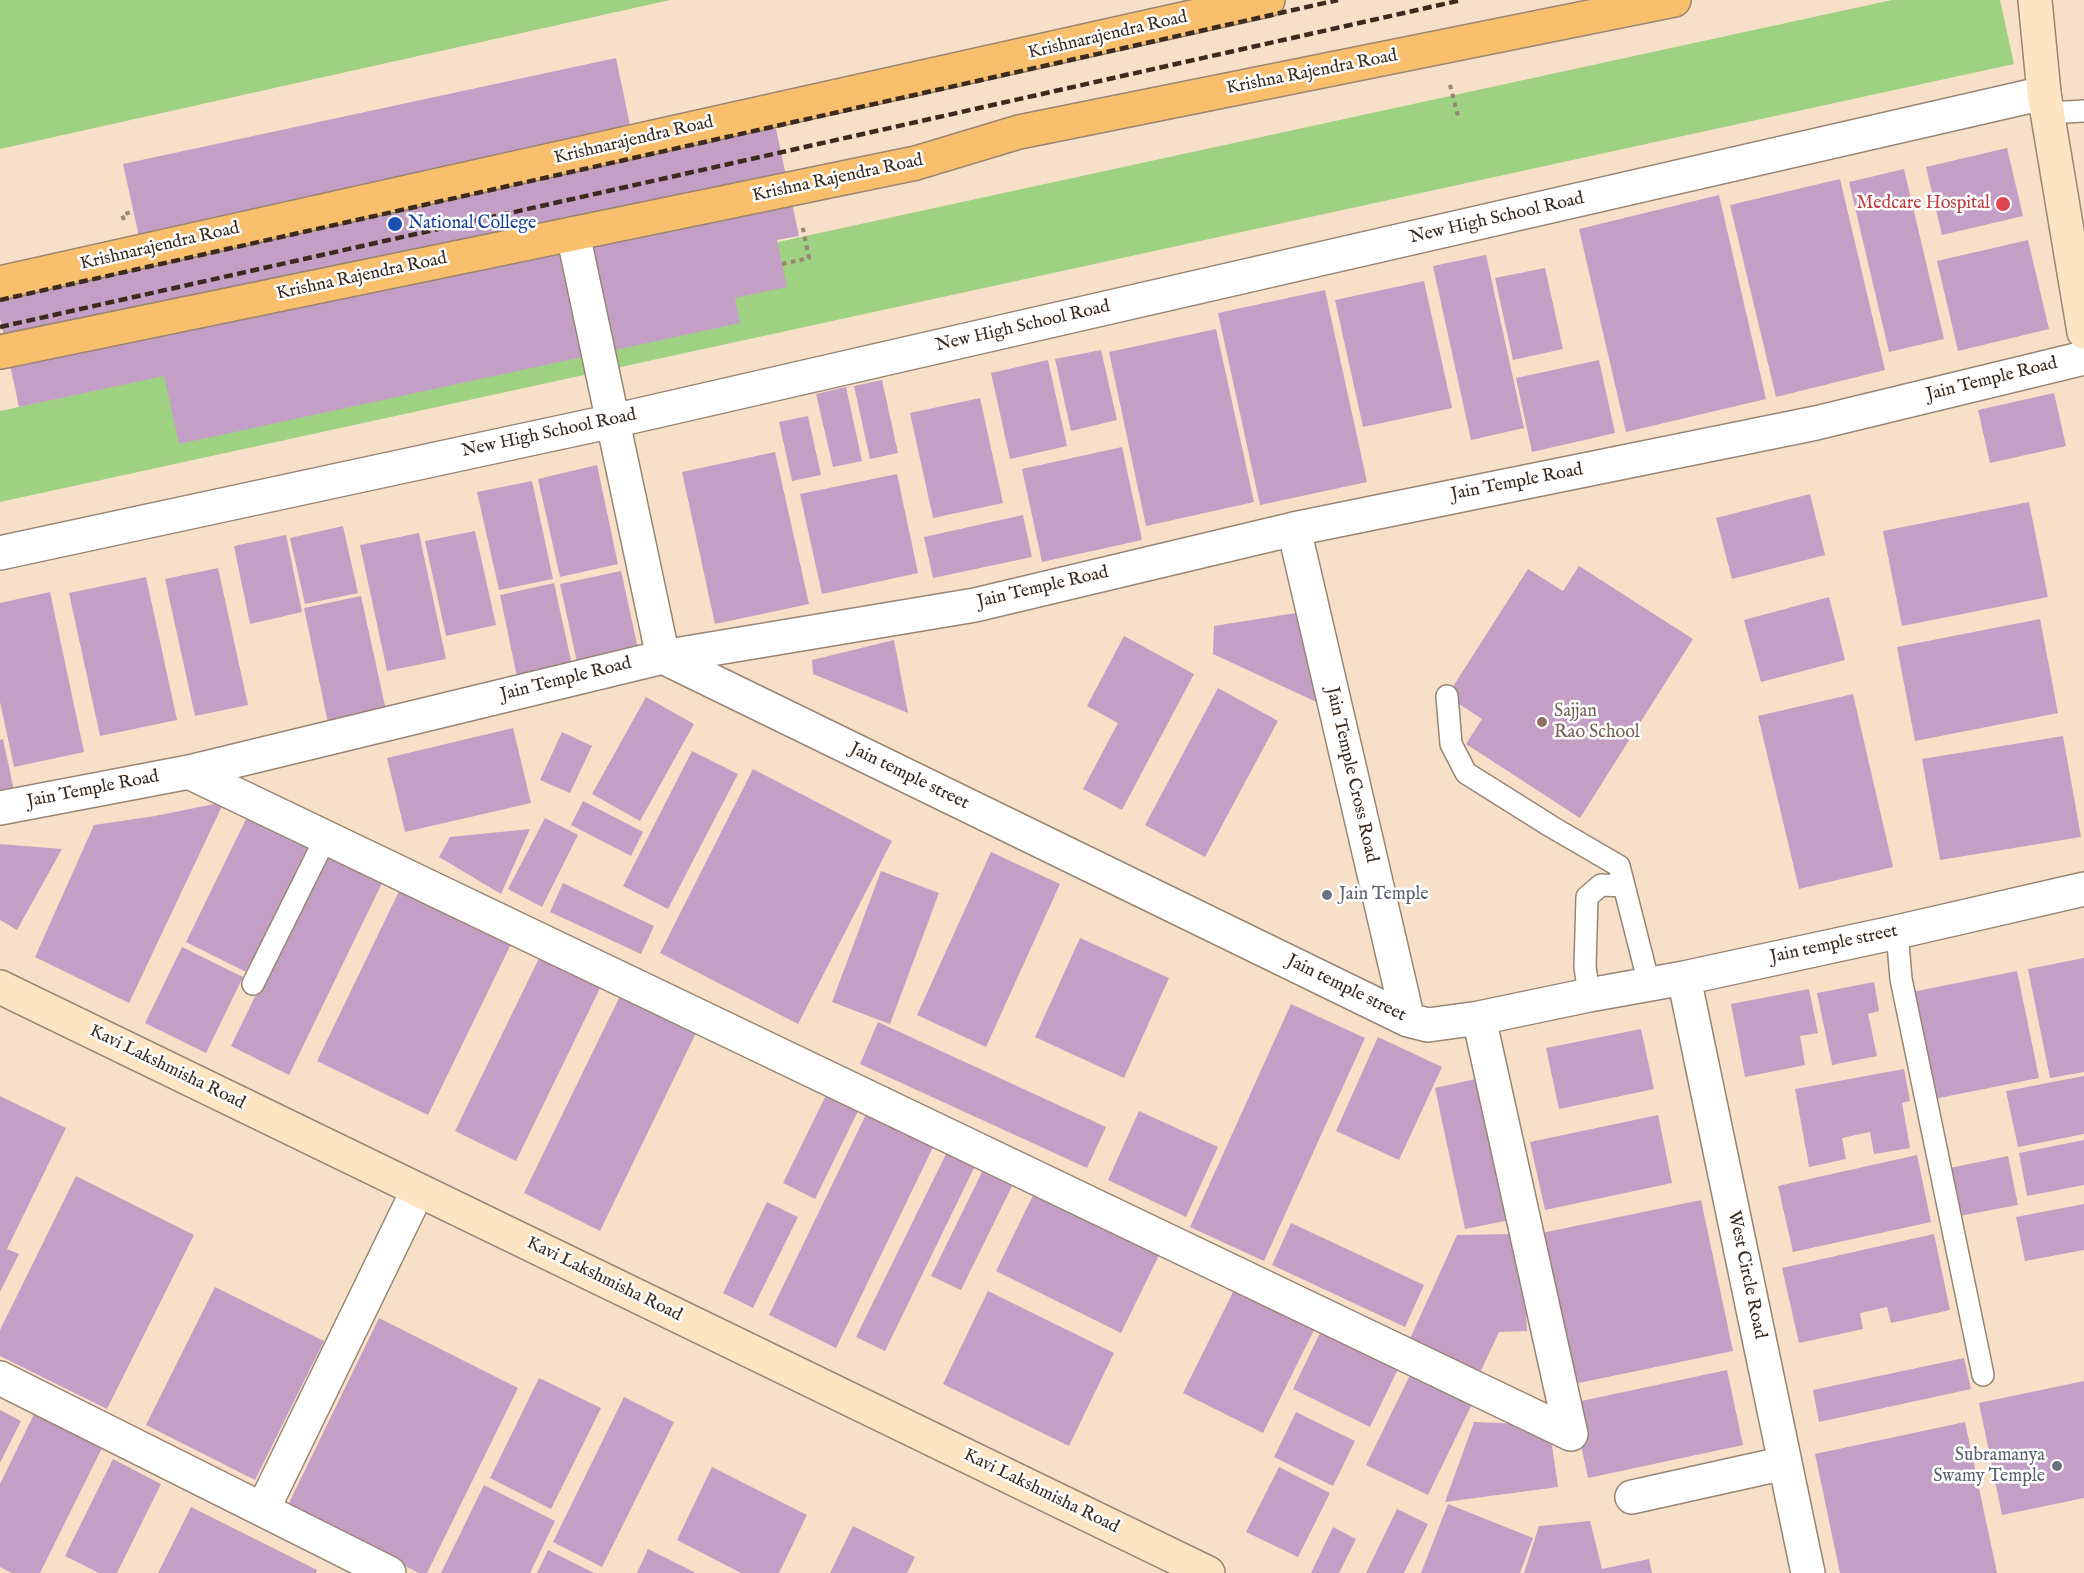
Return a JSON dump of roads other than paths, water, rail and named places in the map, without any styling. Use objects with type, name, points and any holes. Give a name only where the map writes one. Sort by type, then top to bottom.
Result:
[{"type":"main road","name":"Krishnarajendra Road","points":[[0,283],[1268,0]]},
{"type":"main road","name":"Krishna Rajendra Road","points":[[0,352],[916,163],[1018,132],[1674,0]]},
{"type":"street","points":[[2035,0],[2046,103],[2084,332]]},
{"type":"street","name":"New High School Road","points":[[0,553],[613,421],[2046,103]]},
{"type":"street","points":[[573,234],[663,657]]},
{"type":"street","name":"Jain Temple Road","points":[[0,808],[189,772],[663,657],[975,604],[1294,529],[1816,423],[2084,358]]},
{"type":"street","name":"Jain Temple Cross Road","points":[[1294,529],[1408,1020]]},
{"type":"street","name":"Jain temple street","points":[[663,657],[1408,1020],[1428,1025],[1479,1018],[1684,978],[2084,889]]},
{"type":"street","points":[[189,772],[1571,1434],[1479,1018]]},
{"type":"street","name":"West Circle Road","points":[[1684,978],[1809,1573]]},
{"type":"street","name":"Kavi Lakshmisha Road","points":[[0,987],[1208,1573]]},
{"type":"street","points":[[262,1509],[418,1190]]},
{"type":"street","points":[[0,1378],[389,1573]]},
{"type":"street","points":[[1632,1497],[1785,1463]]},
{"type":"lane","points":[[2046,103],[2084,111]]},
{"type":"lane","points":[[1447,696],[1451,744],[1466,773],[1552,828],[1620,866],[1649,984]]},
{"type":"lane","points":[[253,984],[326,837]]},
{"type":"lane","points":[[1589,995],[1585,967],[1587,897],[1601,885],[1624,886]]},
{"type":"lane","points":[[1897,932],[1901,979],[1983,1375]]},
{"type":"railway","points":[[0,300],[1338,0]]},
{"type":"railway","points":[[0,327],[1462,0]]},
{"type":"place","name":"Medcare Hospital","points":[[2003,204]]},
{"type":"place","name":"National College","points":[[395,224]]},
{"type":"place","name":"Sajjan Rao School","points":[[1542,722]]},
{"type":"place","name":"Jain Temple","points":[[1327,895]]},
{"type":"place","name":"Subramanya Swamy Temple","points":[[2057,1466]]}]
